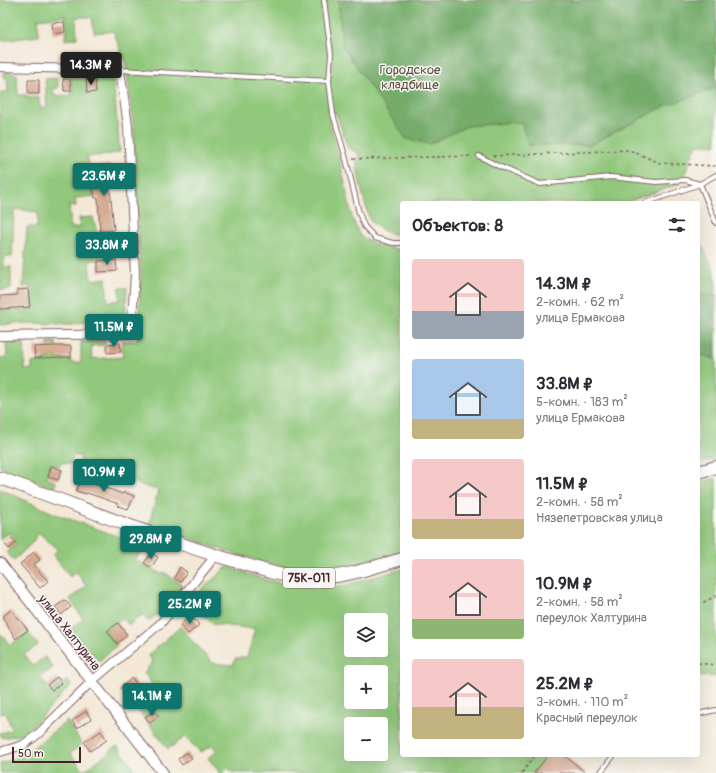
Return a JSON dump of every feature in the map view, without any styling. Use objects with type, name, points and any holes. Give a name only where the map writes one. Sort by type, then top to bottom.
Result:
[{"type":"main road","points":[[700,471],[716,467]]},
{"type":"main road","name":"75К-011","points":[[0,478],[216,556],[287,576],[314,578],[348,575],[400,560]]},
{"type":"street","points":[[0,67],[120,70],[128,126],[135,275],[131,334],[0,336]]},
{"type":"street","points":[[0,752],[23,745],[38,734],[92,681],[161,623],[216,556]]},
{"type":"street","name":"улица Халтурина","points":[[0,563],[163,773]]},
{"type":"lane","points":[[324,0],[331,54],[329,81],[333,114],[359,213],[364,226],[375,238],[393,243],[400,243]]},
{"type":"lane","points":[[120,70],[329,81]]},
{"type":"lane","points":[[480,156],[496,165],[540,184],[610,177],[656,182],[685,180],[700,184]]},
{"type":"lane","points":[[651,201],[700,184],[716,175]]},
{"type":"lane","points":[[700,184],[716,223]]},
{"type":"lane","points":[[700,714],[716,710]]},
{"type":"lane","points":[[600,773],[612,757]]},
{"type":"path","points":[[346,159],[480,156],[629,150],[660,163],[716,166]]},
{"type":"path","points":[[700,604],[716,596]]},
{"type":"path","points":[[700,663],[716,665]]},
{"type":"path","points":[[522,773],[534,757]]},
{"type":"green space","points":[[0,0],[716,0],[716,145],[697,144],[681,183],[631,201],[400,201],[400,235],[398,235],[381,229],[371,221],[359,176],[357,164],[359,154],[348,148],[336,113],[327,112],[340,161],[352,218],[360,236],[376,245],[400,250],[400,552],[343,568],[311,569],[288,567],[240,556],[149,524],[158,490],[137,484],[138,482],[121,479],[119,482],[111,479],[114,471],[99,467],[95,474],[88,472],[90,468],[79,465],[81,458],[74,455],[70,464],[61,462],[59,467],[51,464],[46,478],[56,482],[54,488],[0,467],[0,358],[7,357],[6,343],[24,343],[25,370],[32,369],[32,363],[49,359],[48,342],[56,342],[57,359],[71,359],[71,363],[81,362],[81,341],[105,341],[105,345],[91,346],[92,359],[123,357],[122,341],[137,341],[141,277],[134,134],[126,64],[113,31],[94,33],[92,17],[76,17],[77,38],[65,40],[65,34],[67,34],[66,16],[38,19],[39,36],[0,41]]},
{"type":"green space","name":"Городское кладбище","points":[[338,0],[716,0],[716,88],[665,106],[590,145],[528,145],[521,122],[467,126],[430,144],[406,139],[343,47]]},
{"type":"green space","points":[[3,72],[17,74],[18,95],[27,95],[27,98],[39,97],[40,108],[47,107],[45,79],[58,78],[58,88],[53,89],[54,96],[72,95],[71,77],[89,78],[89,75],[98,75],[99,79],[113,80],[120,152],[87,157],[94,196],[75,198],[76,206],[69,206],[71,228],[80,227],[79,218],[93,217],[97,233],[116,232],[118,258],[89,261],[91,280],[106,278],[108,302],[120,300],[119,288],[127,288],[125,317],[71,324],[16,323],[0,325],[0,310],[32,309],[30,286],[23,287],[27,227],[37,227],[38,212],[14,209],[12,257],[5,256],[4,267],[11,267],[11,289],[1,290],[0,92],[8,92],[7,78],[3,77]]},
{"type":"green space","points":[[700,242],[715,273],[716,296],[700,294]]},
{"type":"green space","points":[[700,294],[716,296],[716,358],[700,355]]},
{"type":"green space","points":[[700,354],[714,359],[716,358],[716,458],[700,462]]},
{"type":"green space","points":[[716,478],[716,677],[700,677],[700,482]]},
{"type":"green space","points":[[0,489],[53,513],[145,546],[135,560],[161,574],[164,572],[186,588],[170,604],[168,603],[158,614],[148,621],[143,614],[129,625],[123,618],[106,631],[117,645],[99,661],[70,630],[83,619],[70,599],[86,586],[76,571],[70,577],[53,555],[58,549],[39,533],[31,544],[14,560],[6,553],[17,544],[9,533],[0,540]]},
{"type":"green space","points":[[227,567],[267,580],[316,588],[342,586],[400,570],[400,757],[546,757],[534,773],[233,773],[228,768],[223,773],[220,773],[208,758],[217,751],[212,746],[200,752],[185,737],[168,749],[131,701],[153,685],[144,673],[153,661],[148,655],[180,627],[212,663],[233,665],[235,659],[247,657],[255,629],[212,624],[192,604],[201,590]]},
{"type":"green space","points":[[28,632],[38,645],[24,655],[33,666],[45,657],[53,668],[40,677],[51,692],[67,680],[71,685],[25,734],[2,738],[0,733],[12,730],[6,713],[0,714],[0,633],[10,645]]},
{"type":"green space","points":[[67,721],[82,744],[70,753],[84,771],[117,746],[134,768],[127,773],[1,773],[0,764],[22,756]]},
{"type":"building","points":[[64,22],[65,32],[53,34],[52,23]]},
{"type":"building","points":[[95,78],[96,92],[87,93],[86,79]]},
{"type":"building","points":[[63,79],[70,79],[71,91],[64,91]]},
{"type":"building","points":[[28,80],[39,80],[39,94],[28,94]]},
{"type":"building","points":[[110,165],[111,174],[108,175],[114,230],[100,231],[98,198],[95,198],[93,189],[96,188],[94,166]]},
{"type":"building","points":[[116,260],[117,271],[98,272],[98,261]]},
{"type":"building","points":[[28,289],[30,307],[0,309],[0,296],[17,295],[17,290]]},
{"type":"building","points":[[120,343],[121,352],[107,353],[107,344]]},
{"type":"building","points":[[71,346],[71,357],[35,358],[34,347]]},
{"type":"building","points":[[51,466],[62,470],[58,480],[48,477]]},
{"type":"building","points":[[82,476],[92,479],[91,483],[123,494],[124,492],[134,496],[128,509],[118,506],[119,504],[87,493],[76,491]]},
{"type":"building","points":[[12,538],[16,543],[9,549],[5,544]]},
{"type":"building","points":[[34,552],[40,560],[33,565],[48,581],[40,588],[20,564]]},
{"type":"building","points":[[151,553],[158,557],[151,568],[144,563]]},
{"type":"building","points":[[180,567],[187,572],[181,582],[174,578]]},
{"type":"building","points":[[65,600],[71,607],[61,615],[55,607]]},
{"type":"building","points":[[11,610],[28,630],[16,639],[2,617]]},
{"type":"building","points":[[191,615],[199,625],[188,634],[180,625]]},
{"type":"building","points":[[118,623],[127,635],[117,644],[107,631]]},
{"type":"building","points":[[57,677],[62,683],[52,690],[47,685]]},
{"type":"building","points":[[132,678],[138,686],[126,695],[120,688]]},
{"type":"building","points":[[86,711],[91,719],[77,728],[72,721]]},
{"type":"building","points":[[154,711],[159,716],[150,723],[145,717]]},
{"type":"building","points":[[101,731],[107,740],[90,751],[84,742]]},
{"type":"building","points":[[187,752],[192,758],[182,765],[178,759]]},
{"type":"building","points":[[546,757],[566,757],[586,773],[534,773]]}]
